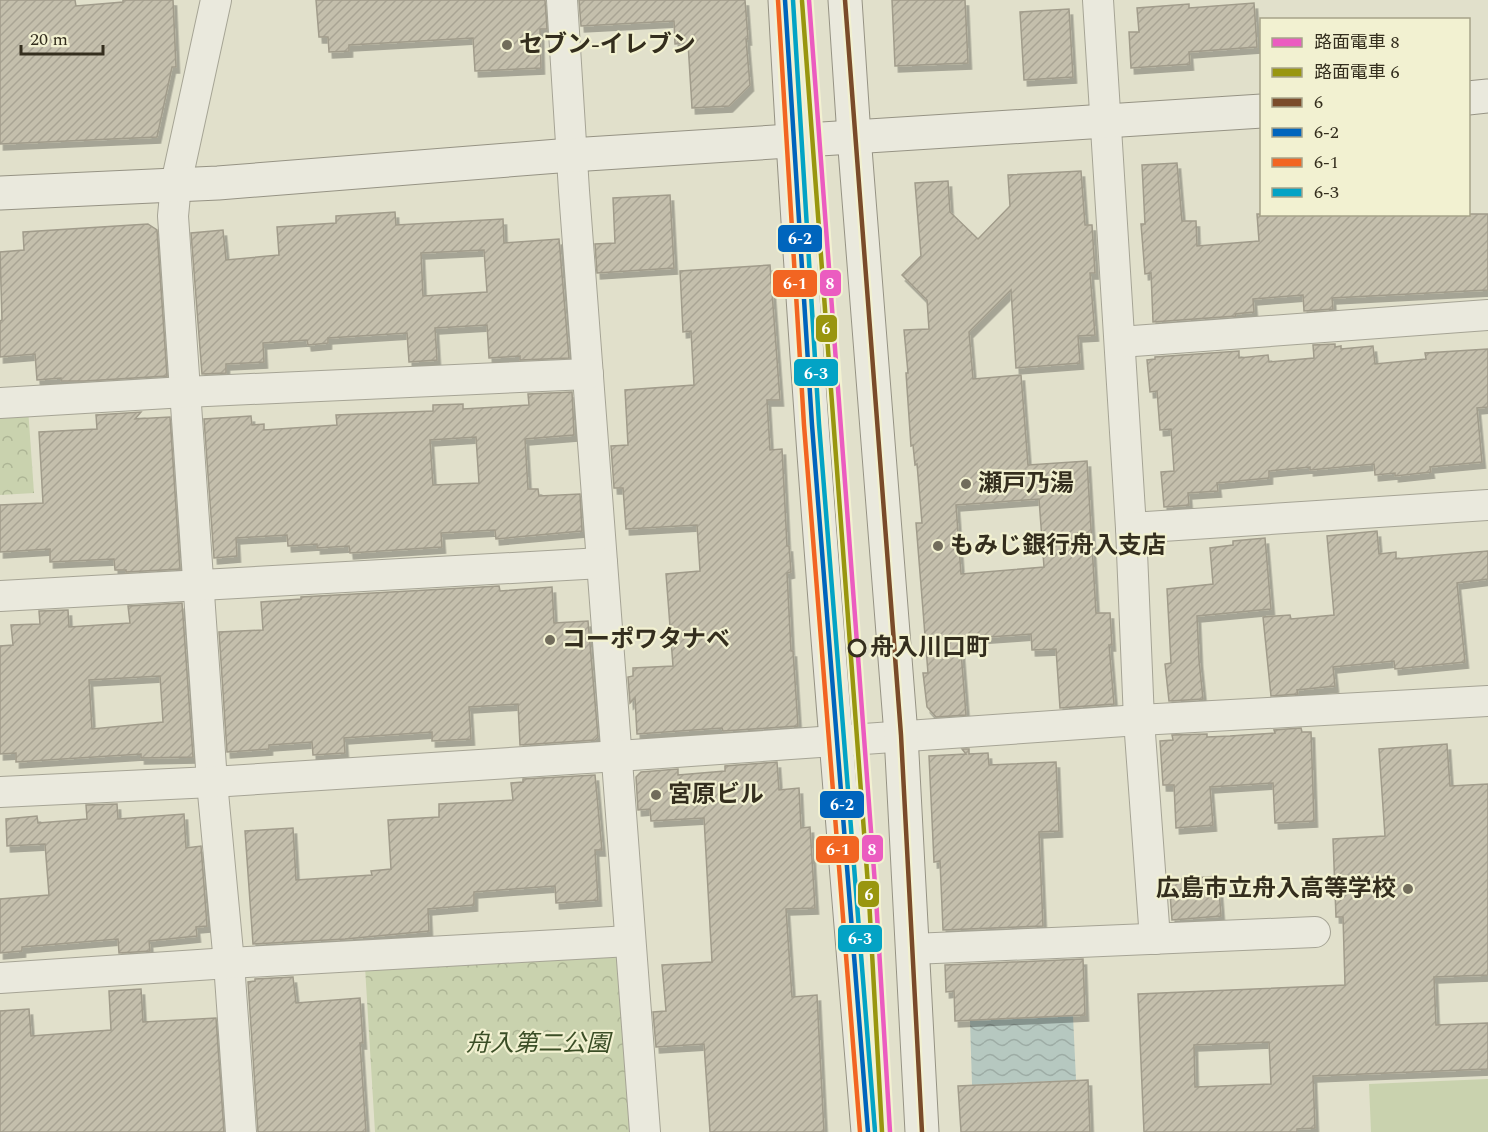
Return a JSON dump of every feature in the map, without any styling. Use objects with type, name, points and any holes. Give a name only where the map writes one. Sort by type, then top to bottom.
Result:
[{"type":"street","points":[[216,0],[176,184],[173,216],[212,782],[229,963],[241,1132]]},
{"type":"street","points":[[562,0],[645,1132]]},
{"type":"street","points":[[785,0],[792,140],[836,741],[868,1132]]},
{"type":"street","points":[[845,0],[901,735],[922,1132]]},
{"type":"street","points":[[1098,0],[1131,528],[1139,720],[1155,939]]},
{"type":"street","points":[[1470,98],[1488,96]]},
{"type":"street","points":[[0,192],[218,183],[572,155],[1260,111]]},
{"type":"street","points":[[1120,342],[1488,315]]},
{"type":"street","points":[[0,403],[185,392],[588,374]]},
{"type":"street","points":[[1131,528],[1488,505]]},
{"type":"street","points":[[0,596],[199,583],[602,563]]},
{"type":"street","points":[[0,792],[212,782],[1139,720],[1488,702]]},
{"type":"street","points":[[912,948],[1315,932]]},
{"type":"street","points":[[0,978],[630,941]]},
{"type":"green space","points":[[28,408],[34,493],[0,495],[0,409]]},
{"type":"green space","name":"舟入第二公園","points":[[608,951],[621,963],[632,1132],[375,1132],[365,967]]},
{"type":"green space","points":[[1488,1079],[1488,1132],[1371,1132],[1369,1084]]},
{"type":"water","points":[[1073,1016],[1076,1080],[972,1085],[970,1020]]},
{"type":"building","points":[[0,0],[75,0],[76,6],[123,2],[123,0],[173,0],[176,67],[172,67],[157,137],[0,144]]},
{"type":"building","points":[[316,0],[545,0],[547,29],[540,29],[541,68],[475,71],[473,38],[349,45],[349,51],[329,52],[328,37],[319,37]]},
{"type":"building","points":[[579,0],[745,0],[750,85],[729,106],[692,108],[688,43],[675,44],[674,21],[581,26]]},
{"type":"building","points":[[892,0],[965,0],[968,63],[895,66]]},
{"type":"building","points":[[1254,3],[1257,47],[1189,52],[1190,64],[1131,68],[1129,32],[1139,32],[1137,8],[1189,4],[1189,8]]},
{"type":"building","points":[[1069,9],[1073,77],[1024,80],[1020,12]]},
{"type":"building","points":[[1177,163],[1182,221],[1196,221],[1197,246],[1259,241],[1257,214],[1260,216],[1470,216],[1470,214],[1488,214],[1488,290],[1332,298],[1333,309],[1304,311],[1303,295],[1253,299],[1254,312],[1235,314],[1236,316],[1153,322],[1151,273],[1145,274],[1141,224],[1145,224],[1142,165]]},
{"type":"building","points":[[1081,171],[1085,225],[1092,225],[1095,273],[1090,273],[1095,335],[1078,336],[1080,363],[1016,368],[1011,290],[969,332],[973,379],[1021,375],[1028,465],[1087,461],[1096,613],[1110,613],[1112,645],[1109,645],[1114,704],[1060,708],[1056,649],[1032,650],[1031,634],[960,639],[966,715],[936,717],[927,707],[923,673],[928,673],[916,523],[922,523],[917,464],[915,465],[913,445],[911,446],[904,330],[929,329],[927,300],[902,275],[921,256],[915,183],[948,181],[950,212],[978,239],[1010,206],[1008,175]],"holes":[[[1039,499],[1044,567],[961,574],[956,505]]]},
{"type":"building","points":[[670,195],[674,268],[597,273],[595,244],[615,243],[613,198]]},
{"type":"building","points":[[395,212],[396,225],[503,219],[504,243],[559,239],[569,358],[520,360],[520,356],[489,358],[487,325],[435,328],[437,360],[409,362],[407,333],[328,338],[328,343],[308,345],[307,340],[263,343],[264,362],[226,364],[226,373],[202,374],[191,233],[223,230],[226,260],[279,255],[277,227],[336,223],[336,216]],"holes":[[[484,250],[487,292],[423,296],[421,253]]]},
{"type":"building","points":[[148,224],[157,230],[167,376],[84,381],[61,381],[61,378],[37,380],[35,354],[0,357],[0,321],[2,320],[0,252],[24,250],[23,232]]},
{"type":"building","points":[[770,265],[780,400],[767,400],[770,450],[782,449],[787,546],[789,546],[791,572],[787,573],[791,651],[793,651],[798,726],[637,734],[635,698],[630,703],[628,677],[633,676],[633,668],[673,666],[666,574],[700,571],[697,525],[626,529],[623,488],[614,488],[611,446],[628,445],[625,390],[694,385],[691,331],[683,332],[680,271]]},
{"type":"building","points":[[1335,344],[1335,347],[1341,346],[1341,349],[1373,346],[1375,364],[1426,359],[1425,353],[1488,349],[1488,407],[1477,408],[1482,462],[1430,467],[1431,472],[1395,476],[1395,473],[1375,475],[1374,464],[1269,471],[1269,478],[1217,483],[1218,491],[1188,493],[1189,505],[1164,507],[1161,472],[1174,471],[1171,429],[1160,430],[1157,391],[1150,392],[1147,360],[1155,359],[1155,357],[1239,351],[1239,358],[1268,355],[1269,362],[1314,358],[1313,345]]},
{"type":"building","points":[[572,392],[574,435],[525,439],[528,489],[538,489],[539,496],[580,494],[582,531],[496,539],[495,530],[441,533],[442,547],[350,553],[349,546],[317,548],[317,544],[288,546],[287,535],[236,538],[237,556],[214,558],[204,419],[251,416],[252,425],[264,424],[264,430],[337,425],[336,415],[433,411],[433,405],[463,404],[463,409],[529,405],[528,394]],"holes":[[[476,437],[479,483],[433,485],[430,440]]]},
{"type":"building","points":[[141,412],[135,419],[170,417],[180,569],[126,572],[126,570],[115,570],[114,559],[50,562],[50,549],[0,552],[0,505],[43,503],[39,432],[97,429],[96,415]]},
{"type":"building","points":[[1377,531],[1379,554],[1396,552],[1396,559],[1488,551],[1488,579],[1457,583],[1465,662],[1395,669],[1394,661],[1333,667],[1335,686],[1297,690],[1298,694],[1271,696],[1263,617],[1290,615],[1291,619],[1334,615],[1327,536]]},
{"type":"building","points":[[1265,538],[1271,609],[1197,616],[1203,699],[1169,701],[1165,664],[1171,663],[1167,589],[1213,584],[1210,548],[1233,545],[1233,541]]},
{"type":"building","points":[[499,586],[500,591],[552,587],[554,623],[588,621],[598,737],[595,740],[520,745],[518,704],[469,707],[471,739],[432,741],[432,732],[344,738],[345,753],[313,755],[312,742],[269,745],[269,749],[227,752],[219,632],[263,630],[261,602],[301,599],[301,597]]},
{"type":"building","points":[[182,603],[193,757],[141,758],[141,754],[16,762],[16,753],[0,754],[0,646],[13,645],[11,625],[40,624],[39,611],[68,610],[69,627],[130,623],[128,606]],"holes":[[[160,676],[163,722],[92,729],[89,680]]]},
{"type":"building","points":[[1301,728],[1302,732],[1311,732],[1314,821],[1275,823],[1273,783],[1210,787],[1213,825],[1176,828],[1174,785],[1163,785],[1160,741],[1173,740],[1172,735],[1230,736],[1275,733],[1274,730]]},
{"type":"building","points":[[1447,744],[1450,786],[1488,784],[1488,975],[1434,977],[1436,1025],[1488,1023],[1488,1069],[1313,1076],[1315,1128],[1297,1129],[1297,1132],[1144,1132],[1138,994],[1345,985],[1343,917],[1336,917],[1333,839],[1385,836],[1379,749]],"holes":[[[1269,1042],[1271,1084],[1195,1087],[1194,1045]]]},
{"type":"building","points":[[962,749],[969,749],[969,754],[988,753],[989,765],[1056,762],[1059,831],[1039,832],[1043,926],[943,930],[940,861],[934,862],[929,756],[966,754]]},
{"type":"building","points":[[777,762],[779,790],[799,788],[801,828],[810,827],[815,908],[786,909],[792,997],[817,995],[824,1132],[710,1132],[704,1044],[656,1047],[653,1012],[666,1011],[662,965],[712,962],[704,818],[651,821],[650,809],[638,810],[636,777],[641,772],[678,769],[678,775],[725,771],[725,766]]},
{"type":"building","points":[[595,775],[602,850],[595,850],[598,900],[556,903],[555,886],[474,892],[474,905],[428,909],[429,931],[253,944],[245,831],[293,828],[296,880],[372,875],[371,871],[391,869],[388,820],[439,817],[439,804],[513,800],[511,783],[523,782],[523,779]]},
{"type":"building","points":[[117,804],[118,819],[184,814],[186,848],[201,846],[207,926],[196,927],[197,936],[149,941],[150,951],[119,953],[118,939],[22,947],[22,951],[0,953],[0,899],[49,895],[45,844],[7,846],[6,819],[37,816],[38,823],[87,819],[86,805]]},
{"type":"building","points":[[1218,876],[1221,916],[1172,920],[1169,880]]},
{"type":"building","points":[[1083,959],[1085,1015],[955,1021],[954,991],[946,992],[945,965]]},
{"type":"building","points":[[293,977],[296,1003],[360,998],[363,1043],[360,1043],[366,1132],[258,1132],[248,982],[255,981],[255,979]]},
{"type":"building","points":[[141,989],[143,1022],[216,1018],[224,1132],[0,1132],[0,1011],[29,1009],[31,1036],[111,1030],[109,991]]},
{"type":"building","points":[[1088,1080],[1090,1132],[961,1132],[958,1086]]},
{"type":"tram line","name":"8","points":[[809,0],[876,898],[890,1132]]},
{"type":"tram line","name":"6","points":[[802,1],[869,899],[882,1132]]},
{"type":"transit line","name":"6-1","points":[[778,0],[804,425],[860,1132]]},
{"type":"transit line","name":"6-2","points":[[785,0],[812,425],[868,1132]]},
{"type":"transit line","name":"6-3","points":[[793,0],[819,424],[875,1131]]},
{"type":"transit line","name":"6","points":[[845,0],[901,735],[922,1132]]},
{"type":"place","name":"セブン-イレブン","points":[[507,45]]},
{"type":"place","name":"瀬戸乃湯","points":[[966,484]]},
{"type":"place","name":"もみじ銀行舟入支店","points":[[938,546]]},
{"type":"place","name":"コーポワタナベ","points":[[550,640]]},
{"type":"place","name":"舟入川口町","points":[[857,648]]},
{"type":"place","name":"宮原ビル","points":[[656,795]]},
{"type":"place","name":"広島市立舟入高等学校","points":[[1408,889]]}]
